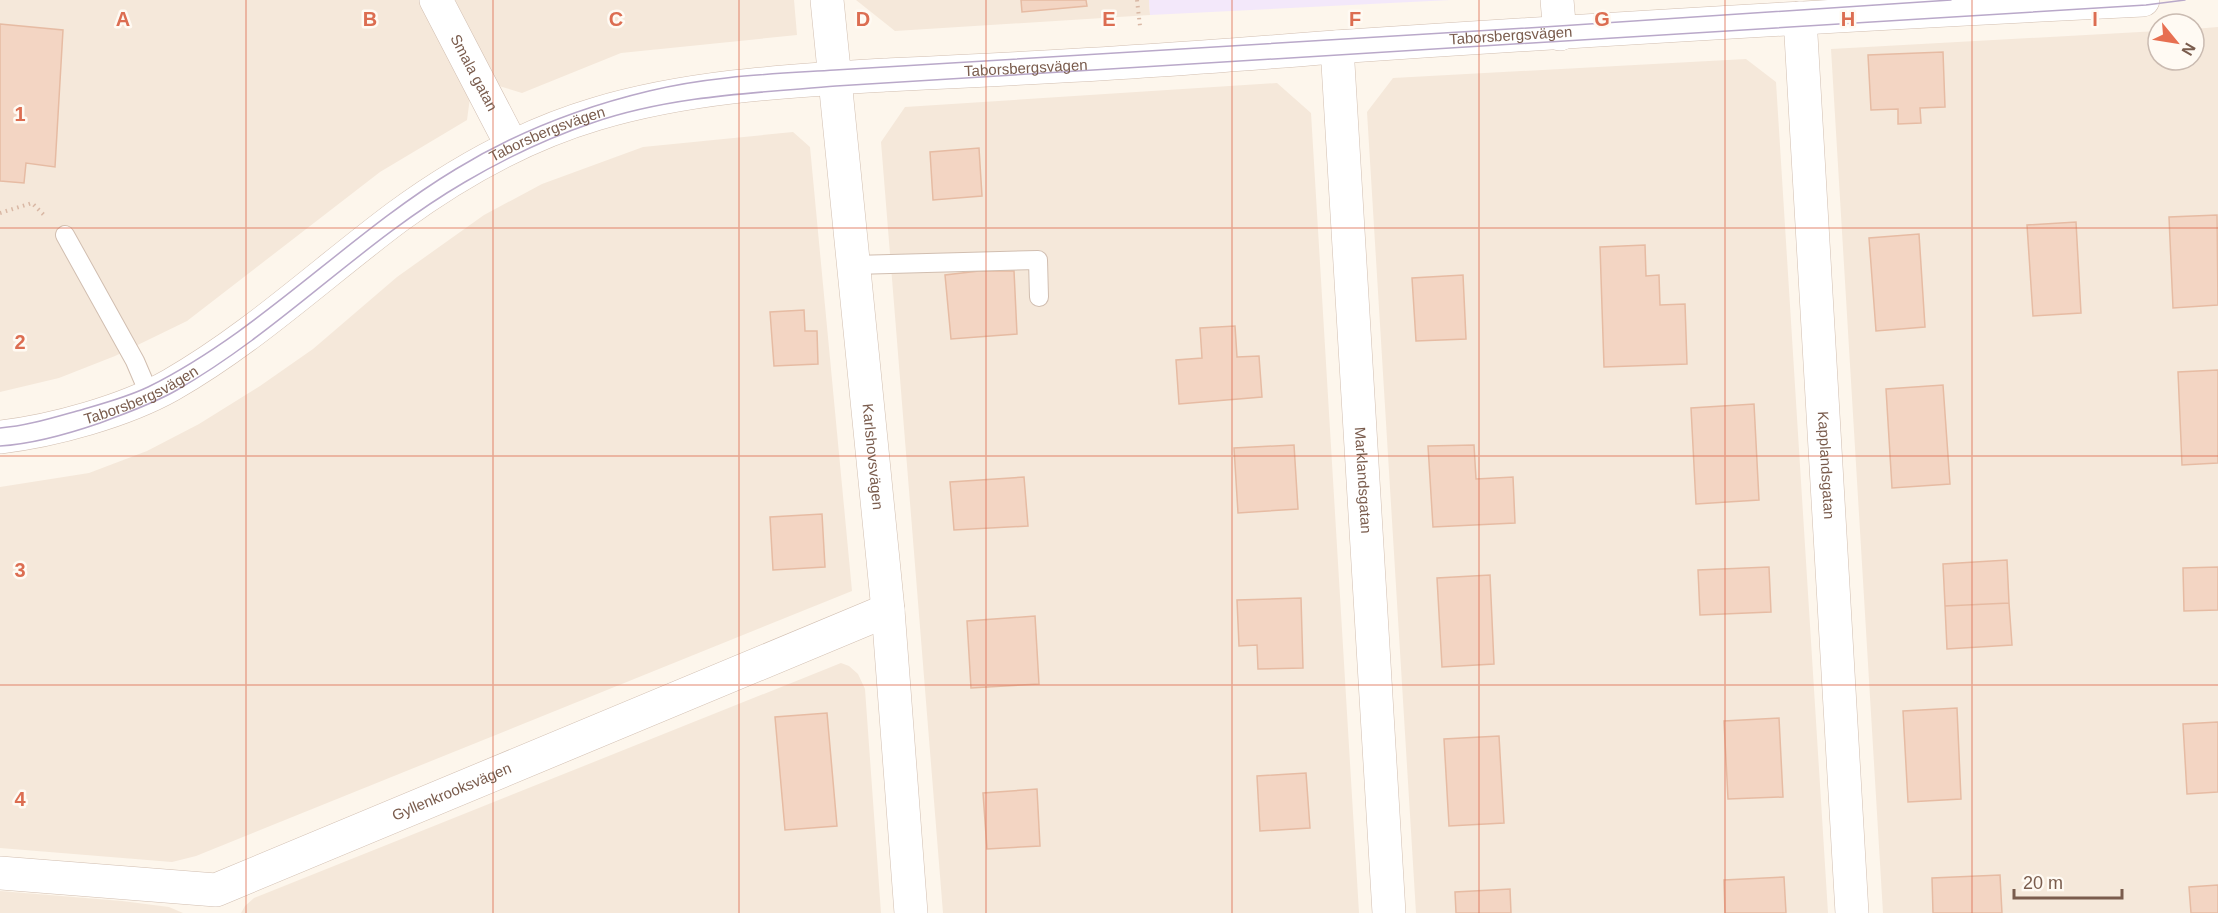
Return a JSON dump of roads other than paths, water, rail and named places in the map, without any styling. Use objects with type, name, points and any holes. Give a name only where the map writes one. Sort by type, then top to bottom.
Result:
[{"type":"street","name":"Smala gatan","points":[[436,0],[512,146]]},
{"type":"street","name":"Karlshovsvägen","points":[[827,0],[888,610],[911,913]]},
{"type":"street","points":[[1557,0],[1560,34]]},
{"type":"street","name":"Taborsbergsvägen","points":[[0,437],[63,425],[150,396],[219,354],[265,321],[400,215],[461,175],[512,146],[591,115],[652,100],[730,86],[835,78],[1144,61],[1800,18],[2143,0]]},
{"type":"street","name":"Kapplandsgatan","points":[[1800,18],[1852,913]]},
{"type":"street","name":"Marklandsgatan","points":[[1337,47],[1389,913]]},
{"type":"street","name":"Gyllenkrooksvägen","points":[[0,873],[218,901],[888,610]]},
{"type":"lane","points":[[65,235],[135,361],[150,396]]},
{"type":"lane","points":[[854,265],[1038,260],[1039,297]]},
{"type":"tram line","points":[[0,428],[29,424],[58,416],[148,387],[229,338],[416,195],[478,156],[574,113],[624,97],[672,86],[741,76],[1951,0]]},
{"type":"tram line","points":[[0,446],[38,441],[76,431],[168,395],[215,367],[391,232],[465,182],[559,135],[592,123],[652,107],[713,97],[836,86],[2146,5],[2185,0]]}]
